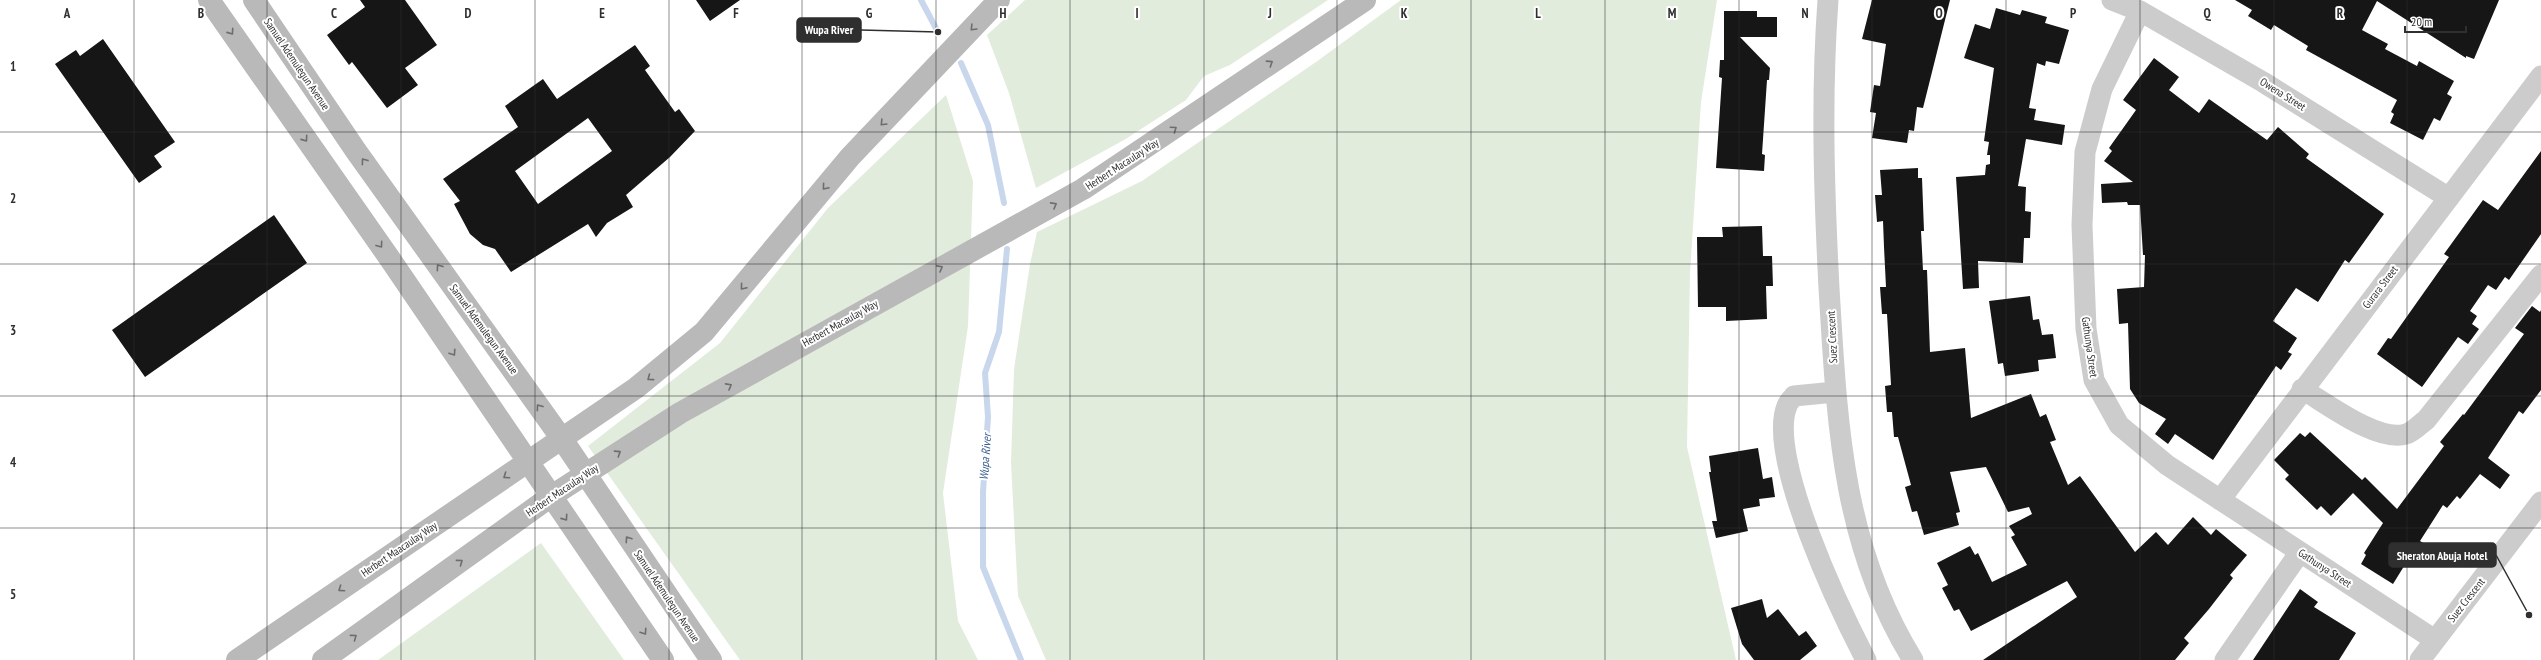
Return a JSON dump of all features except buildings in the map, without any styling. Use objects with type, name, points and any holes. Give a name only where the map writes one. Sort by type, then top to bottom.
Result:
[{"type":"main road","points":[[209,0],[388,256],[550,497],[625,603],[663,660]]},
{"type":"main road","name":"Samuel Ademulegun Avenue","points":[[254,0],[356,151],[562,439],[711,660]]},
{"type":"main road","points":[[562,439],[636,388],[704,332],[850,157],[1000,0]]},
{"type":"main road","name":"Herbert Macaulay Way","points":[[323,660],[550,497],[680,413],[906,286],[1083,189],[1365,0]]},
{"type":"main road","name":"Herbert Maacaulay Way","points":[[238,660],[562,439]]},
{"type":"street","name":"Suez Crescent","points":[[1828,0],[1823,73],[1824,199],[1835,392],[1844,475],[1858,534],[1880,594],[1913,660]]},
{"type":"street","name":"Owena Street","points":[[2112,0],[2140,11],[2263,82],[2448,198]]},
{"type":"street","name":"Gathunya Street","points":[[2140,11],[2102,89],[2085,152],[2082,225],[2086,314],[2094,380],[2119,425],[2167,464],[2435,640]]},
{"type":"street","name":"Gurara Street","points":[[2220,500],[2302,389],[2448,198],[2535,97],[2541,76]]},
{"type":"street","points":[[2302,389],[2358,423],[2388,436],[2406,434],[2426,420],[2541,275]]},
{"type":"street","points":[[1835,392],[1794,396],[1787,405],[1784,433],[1790,478],[1820,563],[1866,660]]},
{"type":"street","name":"Suez Crescent","points":[[2420,660],[2541,502]]},
{"type":"street","points":[[2225,660],[2300,552]]},
{"type":"green space","points":[[1025,0],[1328,0],[1230,65],[1204,76],[1186,100],[1124,140],[1036,188],[1009,93],[987,35]]},
{"type":"green space","points":[[1401,0],[1717,0],[1701,102],[1690,273],[1687,447],[1736,660],[1046,660],[1018,596],[1011,463],[1014,369],[1030,264],[1037,232],[1142,181],[1316,62]]},
{"type":"green space","points":[[946,95],[973,181],[968,326],[943,493],[958,621],[978,660],[740,660],[588,446],[720,343],[828,208]]},
{"type":"green space","points":[[541,543],[624,660],[378,660]]},
{"type":"waterway","name":"Wupa River","points":[[921,0],[938,32]]},
{"type":"waterway","name":"Wupa River","points":[[961,63],[988,125],[1004,203]]},
{"type":"waterway","name":"Wupa River","points":[[1007,249],[999,332],[985,373],[988,417],[983,492],[983,567],[1021,660]]},
{"type":"place","name":"Wupa River","points":[[938,32]]},
{"type":"place","name":"Sheraton Abuja Hotel","points":[[2529,615]]}]
